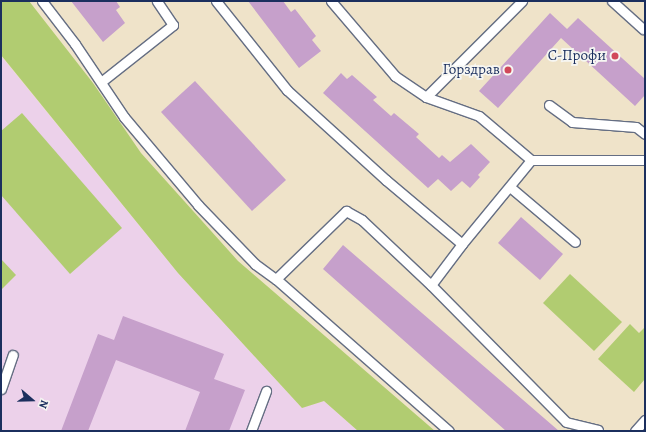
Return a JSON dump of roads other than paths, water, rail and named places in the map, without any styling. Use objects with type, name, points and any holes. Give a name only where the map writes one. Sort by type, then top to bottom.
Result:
[{"type":"lane","points":[[42,1],[101,82],[124,117],[198,205],[256,264],[276,279],[448,431]]},
{"type":"lane","points":[[101,82],[173,25],[157,1]]},
{"type":"lane","points":[[216,1],[287,90],[386,180],[462,244]]},
{"type":"lane","points":[[331,1],[395,76],[426,97],[479,116],[531,160],[645,160]]},
{"type":"lane","points":[[426,97],[522,1]]},
{"type":"lane","points":[[612,1],[643,29]]},
{"type":"lane","points":[[549,105],[572,122],[636,127],[645,134]]},
{"type":"lane","points":[[432,285],[462,244],[531,160]]},
{"type":"lane","points":[[510,187],[575,242]]},
{"type":"lane","points":[[276,279],[346,211],[362,220],[432,285],[566,422],[599,431]]},
{"type":"lane","points":[[1,389],[13,355]]},
{"type":"lane","points":[[251,431],[266,391]]},
{"type":"lane","points":[[635,431],[645,420]]},
{"type":"place","name":"С-Профи","points":[[615,56]]},
{"type":"place","name":"Горздрав","points":[[508,70]]}]
